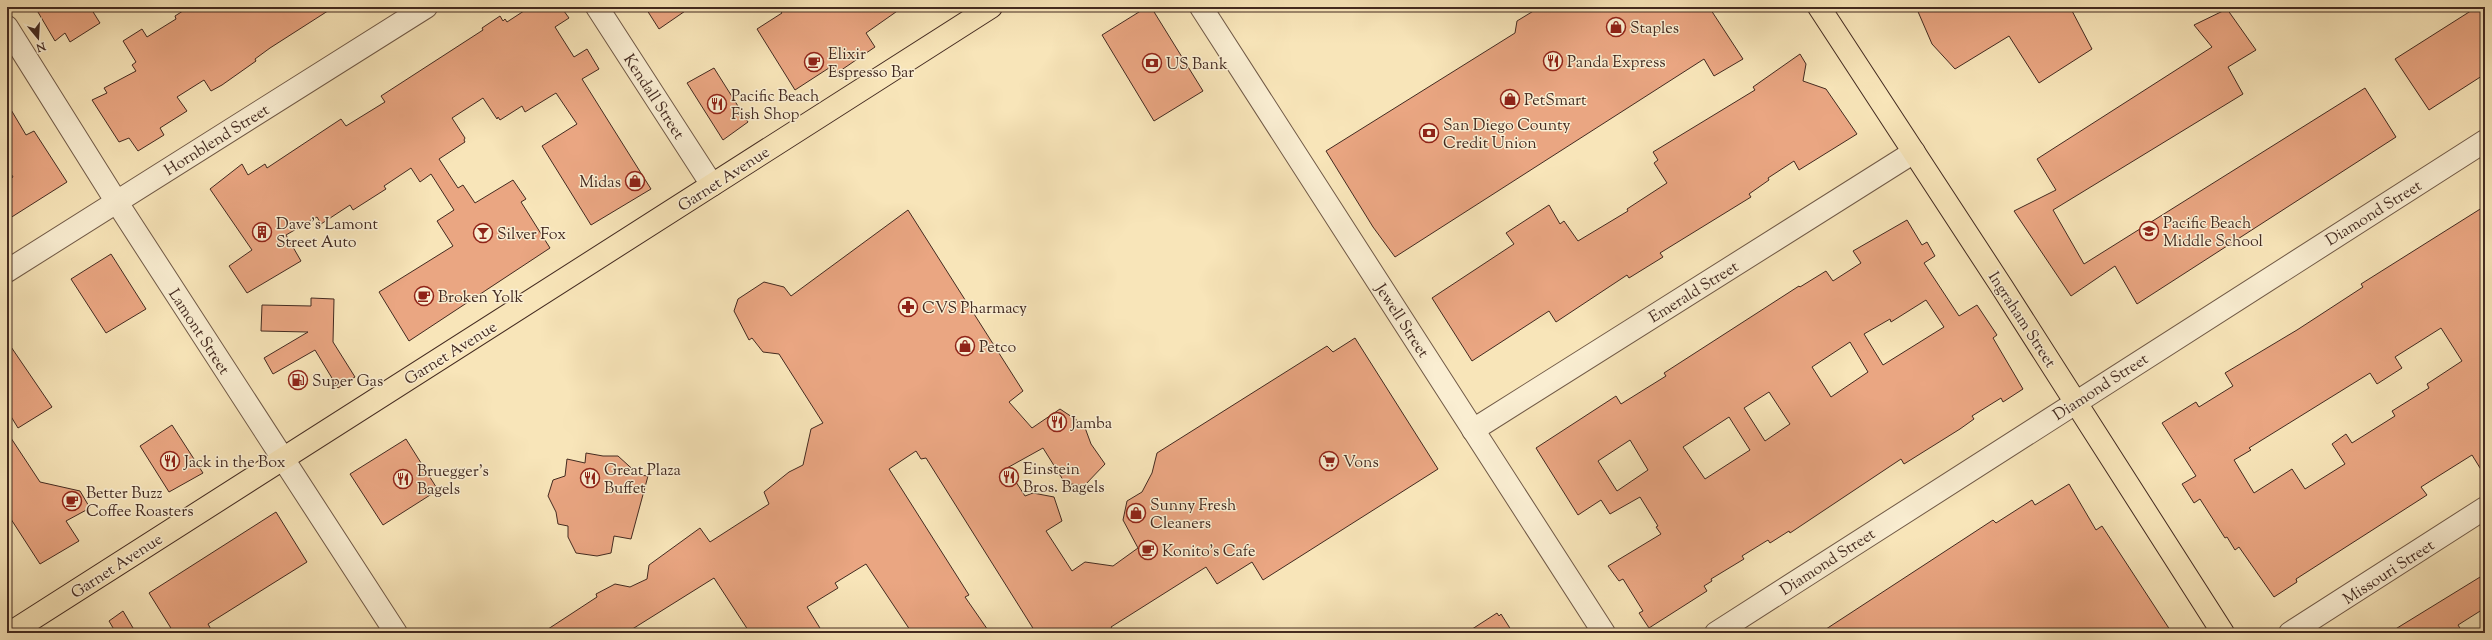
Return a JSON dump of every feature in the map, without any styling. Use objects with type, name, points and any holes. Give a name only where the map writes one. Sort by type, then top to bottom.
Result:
[{"type":"main road","name":"Garnet Avenue","points":[[10,633],[282,458],[991,7]]},
{"type":"main road","name":"Ingraham Street","points":[[1819,7],[2076,402],[2223,633]]},
{"type":"street","name":"Hornblend Street","points":[[7,271],[426,7]]},
{"type":"street","name":"Kendall Street","points":[[597,7],[712,185]]},
{"type":"street","name":"Jewell Street","points":[[1202,7],[1604,633]]},
{"type":"street","name":"Lamont Street","points":[[7,27],[116,201],[396,633]]},
{"type":"street","name":"Diamond Street","points":[[1716,633],[2485,141]]},
{"type":"street","name":"Emerald Street","points":[[1473,430],[1914,152]]},
{"type":"street","name":"Missouri Street","points":[[2290,633],[2485,508]]},
{"type":"building","points":[[35,7],[90,7],[100,23],[70,42],[65,33],[55,41]]},
{"type":"building","points":[[189,7],[334,7],[270,48],[255,59],[256,61],[222,85],[211,91],[204,80],[177,97],[187,111],[160,128],[164,135],[138,151],[129,138],[119,142],[92,100],[107,93],[104,88],[136,71],[132,65],[136,62],[123,41],[142,29],[147,37],[176,19],[175,16]]},
{"type":"building","points":[[530,7],[561,7],[569,18],[555,27],[574,57],[587,49],[599,69],[582,79],[651,189],[591,225],[542,146],[577,124],[556,93],[525,112],[522,106],[500,120],[498,117],[497,119],[483,98],[452,118],[465,138],[465,142],[439,159],[458,188],[463,185],[475,203],[513,180],[526,199],[521,202],[550,248],[409,341],[379,292],[453,246],[437,221],[454,210],[431,174],[420,182],[411,168],[384,186],[386,189],[353,210],[350,205],[321,224],[317,217],[286,235],[301,261],[247,293],[229,266],[252,250],[210,189],[242,164],[248,175],[265,164],[267,168],[341,119],[346,126],[385,102],[381,96],[483,30],[482,28],[500,16],[503,21],[505,19],[507,22]]},
{"type":"building","points":[[645,7],[691,7],[659,29]]},
{"type":"building","points":[[777,7],[903,7],[866,33],[875,47],[837,73],[832,66],[795,90],[757,29],[782,13]]},
{"type":"building","points":[[1147,7],[1151,7],[1203,91],[1154,121],[1102,35]]},
{"type":"building","points":[[1540,7],[1709,7],[1743,59],[1714,76],[1704,59],[1395,257],[1373,227],[1326,151],[1515,33],[1517,21]]},
{"type":"building","points":[[1916,7],[2070,7],[2092,49],[2039,83],[2009,36],[1955,69],[1932,44]]},
{"type":"building","points":[[2477,7],[2485,7],[2485,74],[2429,110],[2395,59]]},
{"type":"building","points":[[2227,9],[2256,50],[2228,67],[2243,94],[2053,210],[2084,264],[2365,88],[2396,137],[2137,304],[2115,266],[2071,296],[2014,211],[2056,190],[2037,159],[2212,47],[2194,25]]},
{"type":"building","points":[[1800,54],[1806,64],[1803,81],[1826,89],[1857,134],[1799,170],[1794,161],[1768,178],[1769,180],[1749,194],[1751,197],[1660,253],[1663,257],[1629,278],[1627,275],[1556,322],[1549,311],[1472,361],[1432,298],[1514,244],[1506,233],[1549,205],[1560,224],[1564,221],[1578,241],[1628,211],[1627,209],[1667,183],[1654,163],[1658,160],[1653,152],[1755,90],[1753,87]]},
{"type":"building","points":[[714,68],[748,122],[723,140],[687,83]]},
{"type":"building","points":[[7,103],[26,135],[34,131],[67,182],[7,220],[7,181],[13,177],[7,167]]},
{"type":"building","points":[[2485,206],[2485,476],[2472,455],[2421,487],[2427,495],[2296,579],[2297,582],[2274,597],[2239,547],[2235,550],[2227,537],[2225,538],[2200,499],[2194,503],[2182,484],[2196,476],[2162,423],[2196,402],[2199,407],[2233,386],[2225,373],[2297,330],[2363,287],[2361,284]],"holes":[[[2441,328],[2462,361],[2427,384],[2429,388],[2392,411],[2395,416],[2352,443],[2346,434],[2332,444],[2345,464],[2305,489],[2292,469],[2254,493],[2234,460],[2251,450],[2249,448],[2370,373],[2377,384],[2402,368],[2395,357]]]},
{"type":"building","points":[[908,210],[1023,391],[1009,402],[1032,428],[1060,409],[1084,425],[1091,444],[1105,464],[1084,486],[1065,483],[1043,448],[1007,468],[1025,496],[1033,493],[1054,497],[1062,521],[1046,531],[1072,571],[1085,562],[1113,566],[1138,548],[1123,520],[1127,501],[1142,492],[1152,473],[1157,453],[1327,346],[1333,352],[1355,338],[1438,469],[1263,580],[1252,562],[1217,584],[1206,567],[1111,627],[1115,633],[1036,633],[926,458],[921,459],[916,451],[889,469],[969,595],[965,597],[990,633],[912,633],[866,564],[835,583],[838,588],[807,607],[823,633],[750,633],[714,578],[626,633],[542,633],[597,597],[596,594],[615,584],[630,587],[647,579],[649,565],[700,528],[710,542],[769,504],[764,492],[789,472],[803,465],[811,429],[823,423],[779,354],[763,352],[752,338],[749,340],[734,311],[738,299],[764,282],[784,287],[791,296]]},
{"type":"building","points":[[1907,220],[1922,245],[1927,242],[1935,256],[1924,263],[1959,316],[1977,305],[1997,335],[1993,338],[2023,389],[2003,402],[2001,398],[1972,416],[1974,419],[1960,429],[1904,464],[1901,459],[1790,533],[1789,531],[1770,543],[1768,540],[1742,556],[1744,559],[1711,579],[1712,581],[1704,586],[1707,591],[1649,628],[1639,613],[1643,611],[1623,579],[1619,581],[1608,566],[1661,534],[1656,527],[1658,526],[1640,497],[1610,514],[1601,500],[1578,515],[1536,448],[1616,396],[1621,404],[1666,376],[1664,373],[1799,286],[1800,287],[1826,271],[1833,281],[1861,263],[1853,251]],"holes":[[[1926,300],[1944,327],[1883,365],[1864,334],[1890,319],[1891,322]],[[1850,342],[1868,372],[1831,397],[1812,367]],[[1769,392],[1790,424],[1765,441],[1744,408]],[[1729,417],[1750,450],[1705,479],[1683,447]],[[1630,440],[1648,470],[1617,491],[1598,461]]]},
{"type":"building","points":[[111,254],[146,309],[106,333],[71,279]]},
{"type":"building","points":[[311,298],[334,299],[333,342],[355,377],[338,388],[315,350],[273,374],[264,358],[308,332],[261,331],[262,305],[311,306]]},
{"type":"building","points":[[7,341],[52,407],[18,428],[7,410]]},
{"type":"building","points":[[172,425],[203,473],[169,492],[140,446]]},
{"type":"building","points":[[7,432],[40,482],[80,491],[90,508],[66,521],[79,541],[40,564],[7,513]]},
{"type":"building","points":[[406,439],[438,490],[383,525],[350,474]]},
{"type":"building","points":[[586,453],[603,456],[618,456],[639,475],[648,476],[631,539],[614,536],[611,553],[597,556],[576,553],[568,537],[568,526],[558,524],[556,512],[548,496],[553,480],[565,476],[567,459],[585,463]]},
{"type":"building","points":[[2069,484],[2096,530],[2102,526],[2172,633],[1820,633],[1993,520],[1996,523],[2032,500],[2035,505]]},
{"type":"building","points":[[276,512],[307,562],[208,624],[213,633],[174,633],[149,593]]},
{"type":"building","points":[[2485,574],[2485,608],[2458,625],[2463,633],[2389,633]]},
{"type":"building","points":[[123,611],[136,633],[116,633],[109,621]]},
{"type":"building","points":[[1497,613],[1499,616],[1501,614],[1513,633],[1466,633]]},
{"type":"place","name":"Staples","points":[[1616,27]]},
{"type":"place","name":"Panda Express","points":[[1553,61]]},
{"type":"place","name":"Elixir Espresso Bar","points":[[814,62]]},
{"type":"place","name":"US Bank","points":[[1152,63]]},
{"type":"place","name":"PetSmart","points":[[1510,99]]},
{"type":"place","name":"Pacific Beach Fish Shop","points":[[717,104]]},
{"type":"place","name":"San Diego County Credit Union","points":[[1429,133]]},
{"type":"place","name":"Midas","points":[[635,181]]},
{"type":"place","name":"Pacific Beach Middle School","points":[[2149,231]]},
{"type":"place","name":"Dave's Lamont Street Auto","points":[[262,232]]},
{"type":"place","name":"Silver Fox","points":[[483,233]]},
{"type":"place","name":"Broken Yolk","points":[[424,296]]},
{"type":"place","name":"CVS Pharmacy","points":[[908,307]]},
{"type":"place","name":"Petco","points":[[965,346]]},
{"type":"place","name":"Super Gas","points":[[298,380]]},
{"type":"place","name":"Jamba","points":[[1057,422]]},
{"type":"place","name":"Jack in the Box","points":[[170,461]]},
{"type":"place","name":"Vons","points":[[1329,461]]},
{"type":"place","name":"Einstein Bros. Bagels","points":[[1009,477]]},
{"type":"place","name":"Great Plaza Buffet","points":[[590,478]]},
{"type":"place","name":"Bruegger's Bagels","points":[[403,479]]},
{"type":"place","name":"Better Buzz Coffee Roasters","points":[[72,501]]},
{"type":"place","name":"Sunny Fresh Cleaners","points":[[1136,513]]},
{"type":"place","name":"Konito's Cafe","points":[[1148,550]]}]
